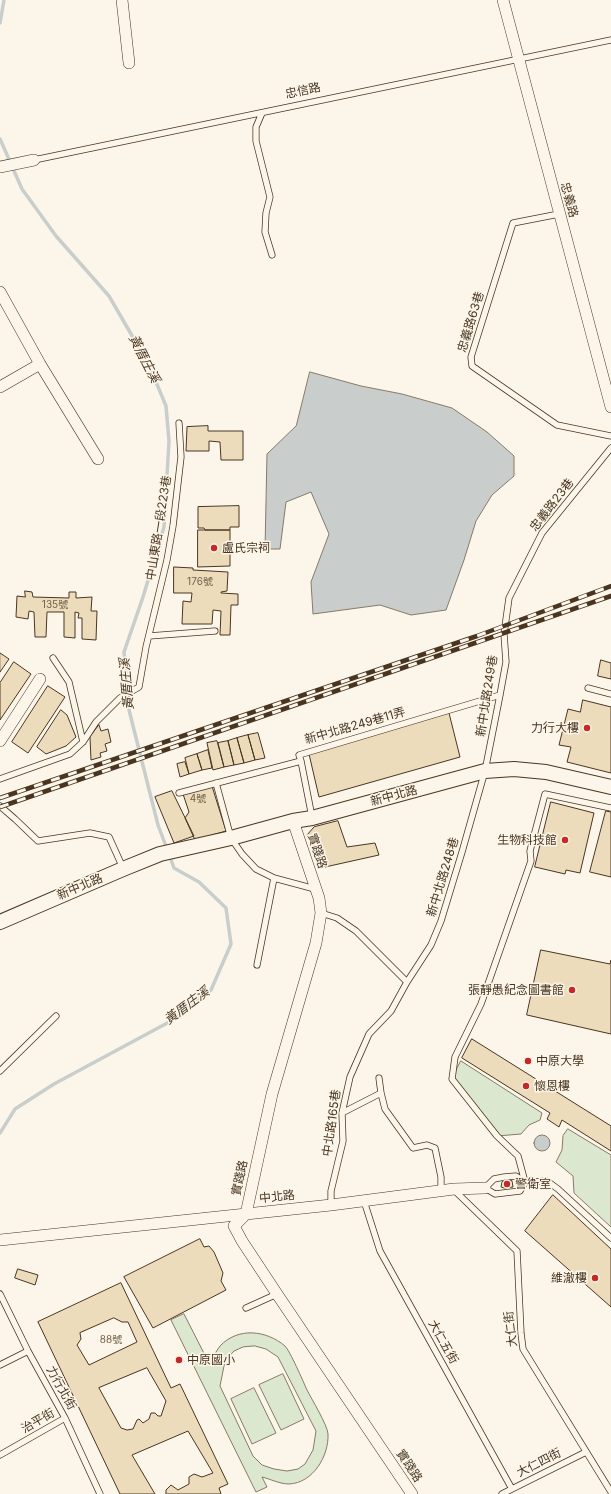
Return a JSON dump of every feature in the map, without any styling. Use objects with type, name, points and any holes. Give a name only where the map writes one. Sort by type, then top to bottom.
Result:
[{"type":"street","points":[[122,0],[129,63]]},
{"type":"street","name":"忠義路","points":[[503,0],[611,407]]},
{"type":"street","name":"忠信路","points":[[5,166],[34,160]]},
{"type":"street","points":[[0,292],[40,364],[98,459]]},
{"type":"street","points":[[0,387],[40,364]]},
{"type":"street","points":[[0,741],[40,679]]},
{"type":"street","name":"新中北路","points":[[0,922],[123,868],[160,854],[231,838],[293,821],[312,818],[485,771],[514,769],[546,772],[611,787]]},
{"type":"street","name":"實踐路","points":[[293,821],[316,889],[321,913],[316,943],[272,1094],[246,1214],[234,1226],[242,1241],[277,1294],[412,1494]]},
{"type":"street","name":"中北路","points":[[0,1240],[364,1201],[441,1192],[454,1189],[485,1188]]},
{"type":"lane","name":"忠信路","points":[[34,160],[611,40]]},
{"type":"lane","points":[[262,113],[256,127],[256,141],[270,197],[266,213],[265,232],[272,255]]},
{"type":"lane","name":"忠義路63巷","points":[[560,214],[514,223],[471,357],[472,366],[557,425],[611,436]]},
{"type":"lane","name":"中山東路一段223巷","points":[[0,779],[70,754],[83,742],[96,722],[120,698],[138,687],[148,636],[167,560],[173,526],[181,457],[179,423]]},
{"type":"lane","name":"忠義路23巷","points":[[505,625],[509,598],[542,533],[611,448]]},
{"type":"lane","name":"新中北路249巷","points":[[485,771],[506,662],[504,634],[505,625]]},
{"type":"lane","points":[[148,636],[215,631]]},
{"type":"lane","points":[[53,658],[69,682],[83,742]]},
{"type":"lane","points":[[588,688],[611,694]]},
{"type":"lane","name":"新中北路249巷11弄","points":[[179,793],[301,761],[299,755],[500,695]]},
{"type":"lane","points":[[301,761],[312,818]]},
{"type":"lane","name":"新中北路248巷","points":[[407,982],[431,945],[441,921],[485,771]]},
{"type":"lane","points":[[216,783],[231,838],[242,854],[256,869],[274,878],[316,889]]},
{"type":"lane","points":[[611,808],[546,794],[530,851],[531,860],[480,1004],[455,1057],[452,1079],[497,1136],[518,1156],[525,1182],[520,1191],[495,1194],[485,1188],[494,1179],[504,1177],[516,1176],[525,1182],[547,1181],[558,1189],[611,1238]]},
{"type":"lane","points":[[0,806],[38,841],[90,833],[109,837],[123,868]]},
{"type":"lane","points":[[257,965],[274,878]]},
{"type":"lane","points":[[321,913],[337,918],[356,931],[407,982]]},
{"type":"lane","name":"中北路165巷","points":[[331,1204],[331,1191],[343,1141],[342,1113],[350,1077],[369,1034],[391,1011],[407,982]]},
{"type":"lane","points":[[0,1071],[56,1016]]},
{"type":"lane","points":[[379,1078],[381,1093],[386,1109],[413,1148],[427,1145],[434,1148],[441,1177],[441,1192]]},
{"type":"lane","points":[[342,1113],[381,1093]]},
{"type":"lane","name":"大仁街","points":[[454,1189],[517,1252],[521,1333],[524,1349],[611,1492]]},
{"type":"lane","name":"大仁五街","points":[[364,1201],[380,1251],[512,1489]]},
{"type":"lane","name":"力行北街","points":[[0,1294],[28,1351],[65,1418],[100,1494]]},
{"type":"lane","points":[[246,1308],[277,1294]]},
{"type":"lane","points":[[0,1365],[28,1351]]},
{"type":"lane","name":"治平街","points":[[0,1455],[65,1418]]},
{"type":"lane","name":"大仁四街","points":[[502,1494],[586,1452]]},
{"type":"green space","points":[[461,1061],[542,1113],[540,1120],[529,1125],[521,1134],[497,1136],[452,1079]]},
{"type":"green space","points":[[568,1129],[611,1155],[611,1227],[574,1193],[573,1176],[556,1162],[562,1150],[563,1136]]},
{"type":"green space","points":[[184,1314],[210,1365],[220,1346],[227,1340],[243,1333],[261,1334],[285,1346],[328,1434],[326,1451],[318,1467],[312,1474],[305,1479],[289,1484],[262,1477],[267,1487],[256,1492],[171,1320]],"holes":[[[255,1346],[266,1349],[278,1357],[316,1431],[313,1450],[305,1464],[298,1469],[287,1471],[274,1469],[262,1465],[253,1456],[220,1386],[225,1361],[234,1351],[243,1347]]]},
{"type":"green space","points":[[283,1374],[304,1419],[281,1430],[259,1385]]},
{"type":"green space","points":[[254,1388],[276,1433],[252,1444],[231,1399]]},
{"type":"shaded area","points":[[310,372],[361,386],[402,394],[452,408],[487,432],[514,456],[514,476],[492,495],[476,521],[446,610],[411,615],[380,605],[313,614],[311,582],[329,534],[311,492],[286,502],[280,549],[265,549],[267,454],[296,426]]},
{"type":"shaded area","points":[[542,1135],[548,1137],[550,1143],[548,1149],[542,1151],[536,1149],[534,1143],[536,1137]]},
{"type":"building","points":[[208,426],[208,431],[243,431],[243,460],[221,460],[220,442],[209,441],[209,451],[186,451],[187,427]]},
{"type":"building","points":[[239,506],[239,527],[230,527],[230,530],[205,530],[204,528],[198,528],[198,507]]},
{"type":"building","name":"盧氏宗祠","points":[[198,530],[230,530],[230,566],[198,567]]},
{"type":"building","points":[[174,567],[193,568],[193,570],[228,572],[227,591],[221,593],[238,594],[238,605],[231,605],[230,635],[220,635],[221,611],[213,610],[212,624],[182,624],[183,601],[191,602],[192,593],[174,593]]},
{"type":"building","points":[[25,591],[32,592],[33,597],[69,598],[69,592],[76,592],[76,598],[92,597],[91,611],[97,611],[96,640],[82,639],[82,618],[78,618],[79,613],[75,612],[75,638],[64,637],[64,612],[47,612],[46,637],[35,637],[34,612],[29,611],[28,619],[16,617],[17,596],[25,597]]},
{"type":"building","points":[[0,653],[9,659],[0,672]]},
{"type":"building","points":[[601,660],[611,663],[611,679],[598,676]]},
{"type":"building","points":[[14,662],[31,674],[0,720],[0,683]]},
{"type":"building","points":[[48,686],[65,697],[28,753],[12,742]]},
{"type":"building","name":"力行大樓","points":[[583,700],[611,707],[611,773],[567,762],[571,747],[559,745],[568,709],[580,712]]},
{"type":"building","points":[[61,710],[67,715],[76,737],[66,746],[46,754],[37,747]]},
{"type":"building","points":[[449,713],[460,757],[319,797],[309,754]]},
{"type":"building","points":[[99,725],[101,731],[108,729],[111,742],[105,744],[107,751],[100,753],[101,757],[91,760],[90,737]]},
{"type":"building","points":[[258,733],[265,758],[255,760],[248,735]]},
{"type":"building","points":[[248,735],[255,760],[244,763],[237,738]]},
{"type":"building","points":[[237,738],[244,763],[234,765],[228,741]]},
{"type":"building","points":[[217,741],[224,767],[213,770],[207,743]]},
{"type":"building","points":[[228,741],[234,765],[224,767],[218,743]]},
{"type":"building","points":[[208,750],[212,768],[202,770],[197,754]]},
{"type":"building","points":[[197,754],[202,770],[189,774],[185,758]]},
{"type":"building","points":[[185,762],[189,774],[180,777],[177,764]]},
{"type":"building","points":[[211,783],[226,831],[195,840],[185,818],[189,812],[182,791]]},
{"type":"building","points":[[172,791],[194,836],[174,843],[155,797]]},
{"type":"building","name":"生物科技館","points":[[551,802],[594,813],[580,873],[566,870],[565,874],[535,867]]},
{"type":"building","points":[[606,811],[611,812],[611,877],[590,872]]},
{"type":"building","points":[[338,821],[347,847],[375,843],[379,855],[325,867],[307,835],[314,827]]},
{"type":"building","name":"張靜愚紀念圖書館","points":[[541,950],[610,964],[611,960],[611,1034],[527,1015]]},
{"type":"building","name":"懷恩樓","points":[[472,1039],[611,1126],[611,1151],[562,1120],[559,1127],[547,1119],[550,1113],[462,1058]]},
{"type":"building","name":"警衛室","points":[[512,1181],[513,1187],[501,1187],[502,1182]]},
{"type":"building","name":"維澈樓","points":[[553,1195],[611,1249],[611,1307],[525,1231]]},
{"type":"building","points":[[200,1239],[204,1247],[209,1246],[214,1252],[223,1273],[221,1281],[226,1290],[153,1328],[124,1277]]},
{"type":"building","points":[[18,1269],[38,1275],[35,1285],[15,1278]]},
{"type":"building","points":[[121,1283],[171,1388],[180,1384],[228,1484],[219,1488],[221,1494],[166,1494],[166,1490],[171,1485],[178,1490],[189,1484],[189,1477],[194,1474],[202,1477],[213,1473],[188,1431],[132,1455],[155,1494],[120,1494],[38,1322]],"holes":[[[114,1318],[122,1322],[128,1322],[137,1342],[89,1365],[77,1345],[81,1339],[80,1333]],[[147,1368],[166,1401],[161,1416],[151,1413],[149,1419],[143,1423],[139,1419],[137,1420],[133,1429],[127,1430],[121,1428],[99,1388]]]},
{"type":"waterway","name":"黃厝庄溪","points":[[0,23],[4,0]]},
{"type":"waterway","name":"黃厝庄溪","points":[[0,139],[22,189],[56,236],[109,296],[149,365],[166,406],[169,441],[164,527],[143,597],[124,652],[129,710],[158,825],[167,849]]},
{"type":"waterway","name":"黃厝庄溪","points":[[0,1133],[15,1109],[54,1084],[171,1021],[211,990],[231,944],[226,908],[199,882],[174,868],[169,854]]},
{"type":"railway","points":[[0,798],[477,636],[611,586]]},
{"type":"railway","points":[[0,807],[611,596]]},
{"type":"place","name":"盧氏宗祠","points":[[214,548]]},
{"type":"place","name":"力行大樓","points":[[587,728]]},
{"type":"place","name":"生物科技館","points":[[565,840]]},
{"type":"place","name":"張靜愚紀念圖書館","points":[[572,990]]},
{"type":"place","name":"中原大學","points":[[528,1061]]},
{"type":"place","name":"懷恩樓","points":[[526,1086]]},
{"type":"place","name":"警衛室","points":[[507,1184]]},
{"type":"place","name":"維澈樓","points":[[595,1278]]},
{"type":"place","name":"中原國小","points":[[179,1360]]}]
